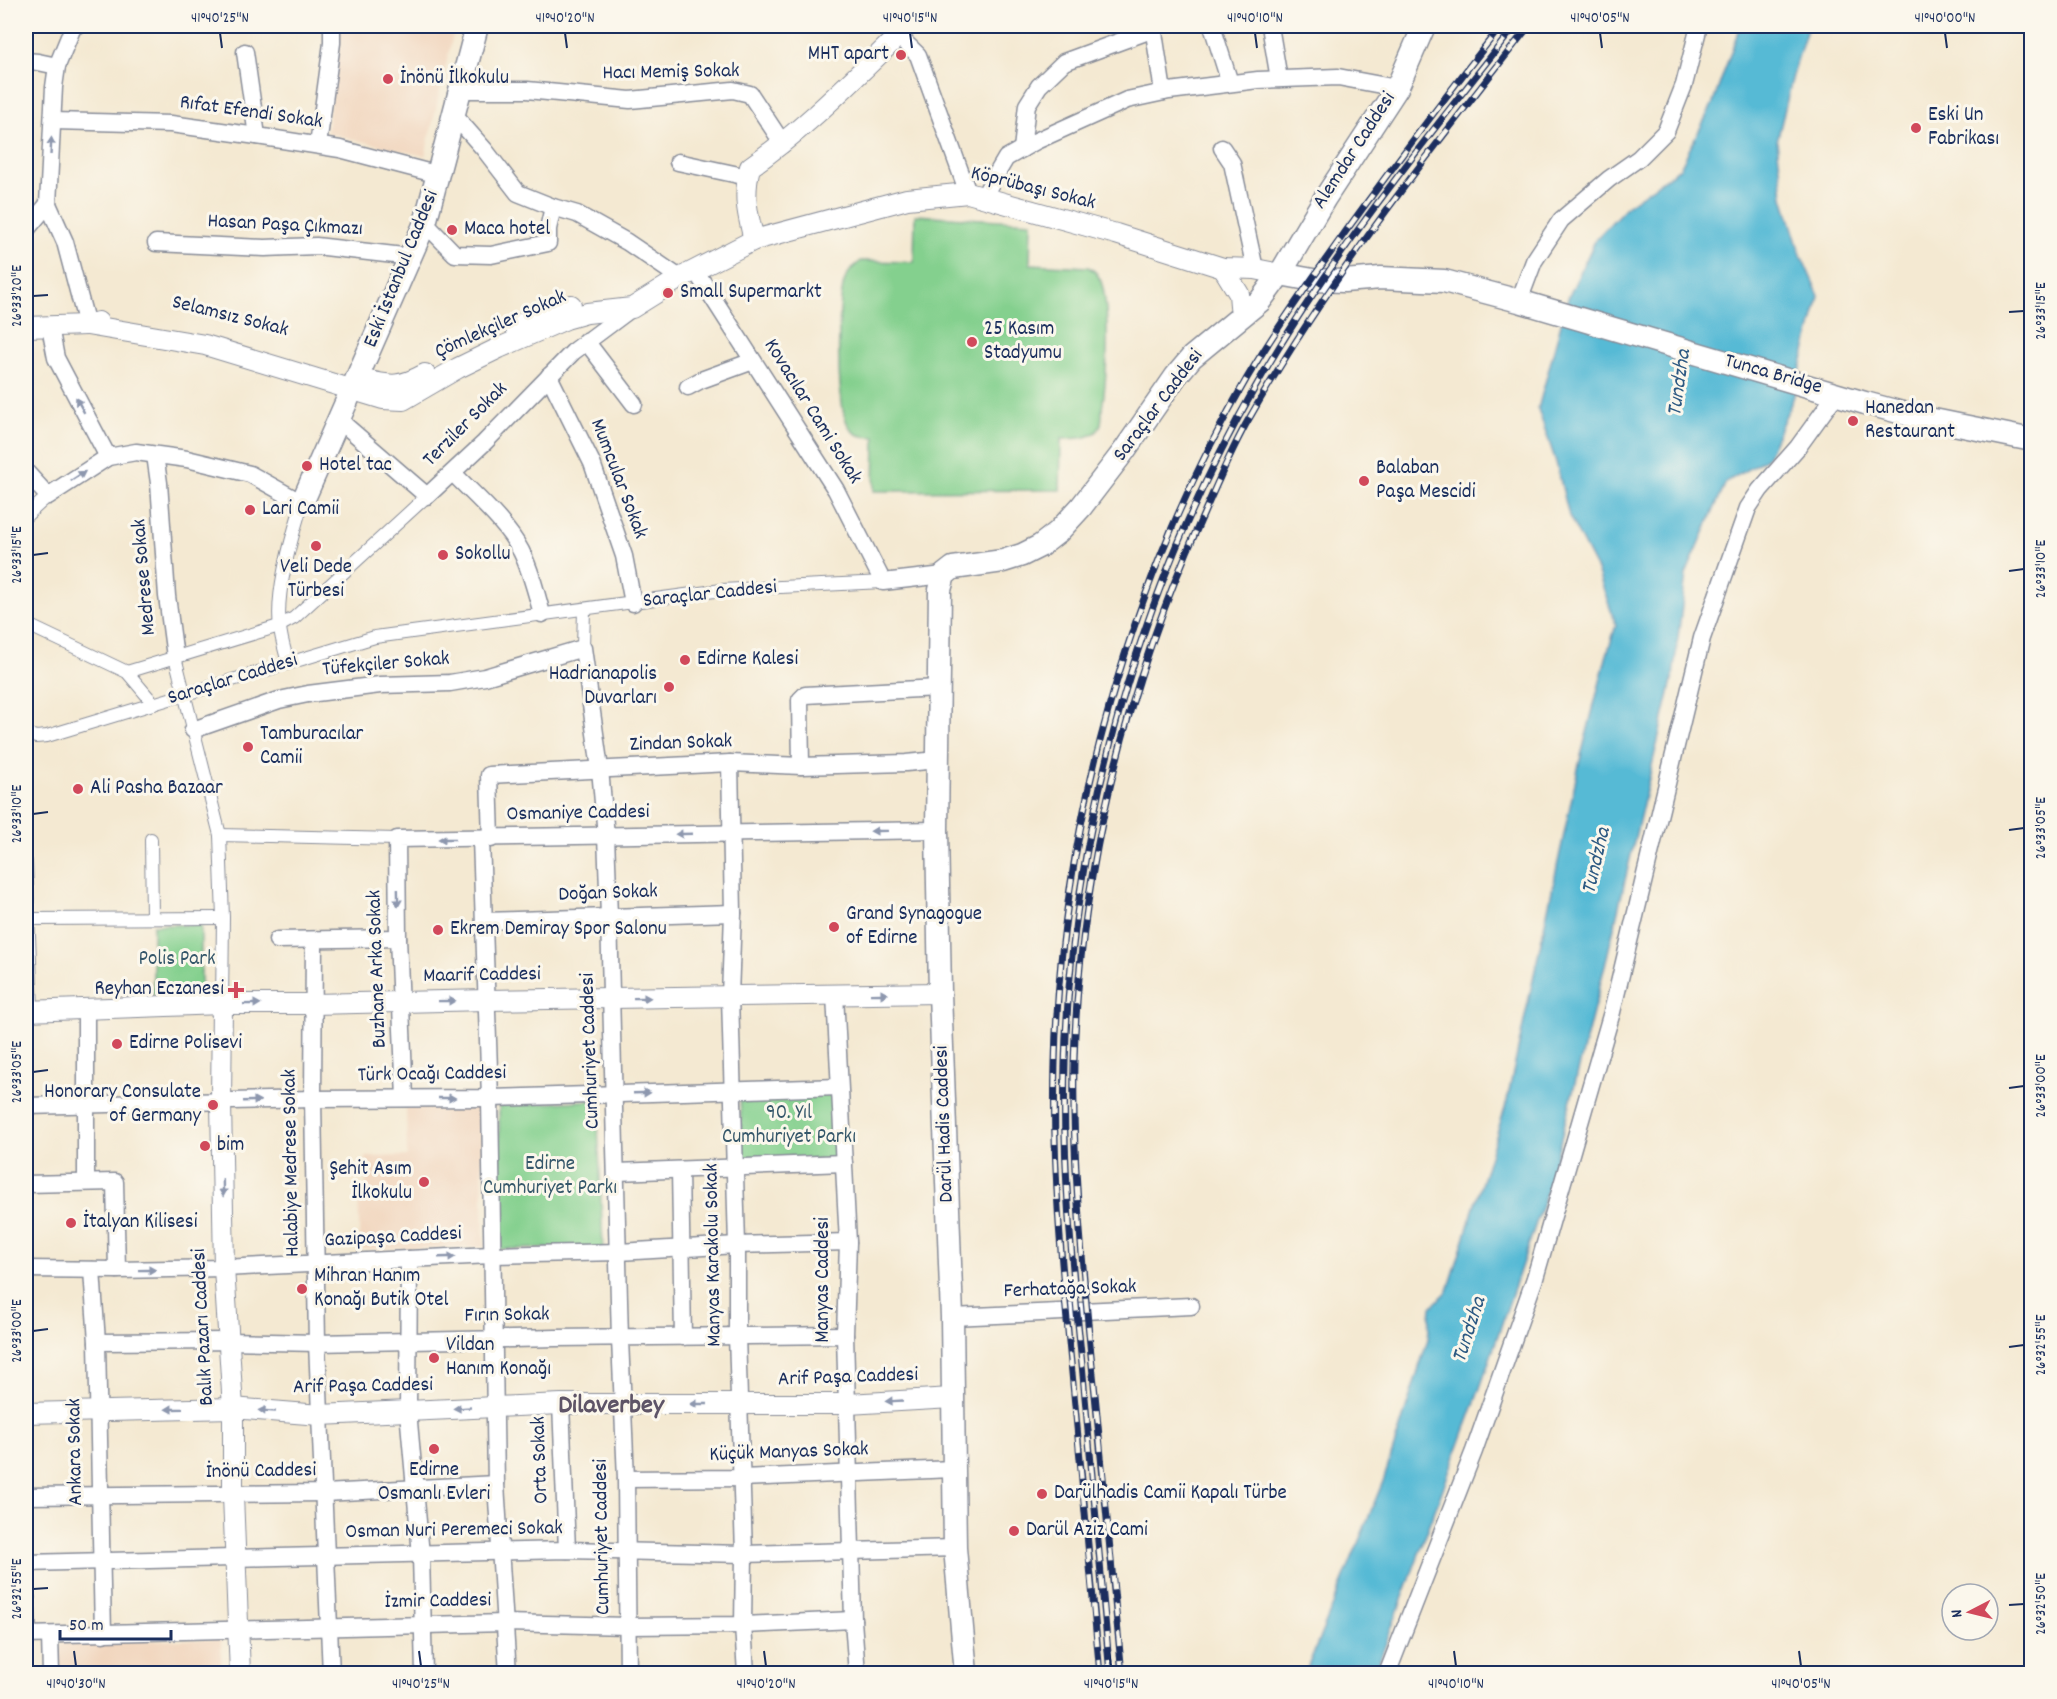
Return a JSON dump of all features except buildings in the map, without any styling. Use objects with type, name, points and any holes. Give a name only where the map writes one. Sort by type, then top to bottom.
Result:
[{"type":"main road","name":"Eski İstanbul Caddesi","points":[[302,503],[425,223],[477,26]]},
{"type":"main road","name":"Alemdar Caddesi","points":[[1280,274],[1325,198],[1396,87],[1424,26]]},
{"type":"main road","name":"Tunca Bridge","points":[[1280,274],[1334,281],[1391,278],[1444,281],[1914,416],[2031,440]]},
{"type":"main road","name":"Saraçlar Caddesi","points":[[944,575],[953,568],[1003,561],[1022,555],[1040,546],[1058,532],[1081,507],[1124,451],[1176,376],[1192,357],[1260,301],[1280,274]]},
{"type":"main road","name":"Darül Hadis Caddesi","points":[[944,575],[940,590],[938,688],[937,830],[940,993],[952,1317],[954,1548],[966,1674]]},
{"type":"street","points":[[26,230],[37,208],[53,121],[57,66],[74,26]]},
{"type":"street","points":[[318,145],[332,43],[332,26]]},
{"type":"street","points":[[1212,26],[1230,83]]},
{"type":"street","points":[[1270,26],[1279,79]]},
{"type":"street","points":[[1527,303],[1534,261],[1561,220],[1609,179],[1639,158],[1666,131],[1684,85],[1699,26]]},
{"type":"street","points":[[1022,149],[1028,105],[1039,86],[1064,62],[1154,27],[1163,93]]},
{"type":"street","points":[[754,240],[746,204],[745,185],[750,167],[783,144],[898,29],[918,55],[976,195],[1006,158],[1127,100],[1230,83],[1279,79],[1338,77],[1396,87]]},
{"type":"street","points":[[245,52],[257,136]]},
{"type":"street","points":[[26,61],[57,66]]},
{"type":"street","name":"Hacı Memiş Sokak","points":[[460,90],[527,90],[630,100],[733,90],[750,94],[783,144]]},
{"type":"street","points":[[454,115],[518,193],[577,214],[688,274]]},
{"type":"street","name":"Rıfat Efendi Sokak","points":[[53,121],[171,124],[257,136],[318,145],[439,175]]},
{"type":"street","points":[[1222,148],[1232,162],[1255,269]]},
{"type":"street","points":[[678,162],[748,177]]},
{"type":"street","name":"Köprübaşı Sokak","points":[[688,274],[754,240],[906,199],[976,195],[1116,234],[1223,268],[1255,269],[1280,274]]},
{"type":"street","points":[[425,223],[455,254],[491,255],[548,243],[548,229],[553,207]]},
{"type":"street","points":[[37,208],[66,242],[87,325]]},
{"type":"street","name":"Hasan Paşa Çıkmazı","points":[[156,243],[265,248],[316,246],[412,257]]},
{"type":"street","points":[[1223,268],[1239,294],[1241,317]]},
{"type":"street","name":"Terziler Sokak","points":[[128,672],[279,626],[294,618],[453,473],[586,341],[632,308],[688,274]]},
{"type":"street","name":"Kovacılar Cami Sokak","points":[[688,274],[753,361],[836,490],[883,582]]},
{"type":"street","name":"Çömlekçiler Sokak","points":[[355,383],[383,399],[404,400],[458,368],[566,319],[587,313],[632,308]]},
{"type":"street","name":"Selamsız Sokak","points":[[26,327],[87,325],[205,345],[355,383]]},
{"type":"street","points":[[50,327],[56,358],[108,457]]},
{"type":"street","points":[[586,341],[634,404]]},
{"type":"street","points":[[687,387],[753,361]]},
{"type":"street","name":"Mumcular Sokak","points":[[549,376],[592,463],[624,556],[633,603]]},
{"type":"street","points":[[1387,1674],[1474,1451],[1535,1278],[1612,1012],[1706,628],[1748,508],[1760,490],[1798,447],[1837,393]]},
{"type":"street","points":[[339,420],[427,496]]},
{"type":"street","points":[[26,516],[48,496],[108,457],[136,452],[188,459],[250,474],[302,503],[288,552],[280,597],[279,626],[288,663]]},
{"type":"street","name":"Medrese Sokak","points":[[155,455],[167,596],[175,657],[184,695]]},
{"type":"street","points":[[26,472],[48,496]]},
{"type":"street","points":[[453,473],[503,524],[520,550],[532,578],[542,614]]},
{"type":"street","name":"Saraçlar Caddesi","points":[[26,734],[36,737],[47,736],[375,637],[722,590],[860,585],[944,575]]},
{"type":"street","name":"Cumhuriyet Caddesi","points":[[584,609],[584,648],[600,769],[606,836],[626,1479],[628,1674]]},
{"type":"street","points":[[26,624],[128,672],[154,704]]},
{"type":"street","name":"Tüfekçiler Sokak","points":[[193,730],[279,700],[380,685],[450,683],[485,677],[584,648]]},
{"type":"street","points":[[801,766],[800,700],[805,695],[938,688]]},
{"type":"street","name":"Balık Pazarı Caddesi","points":[[184,695],[220,835],[223,918],[221,1102],[224,1268],[232,1408],[240,1674]]},
{"type":"street","name":"Zindan Sokak","points":[[486,839],[489,775],[730,763],[801,766],[938,760]]},
{"type":"street","name":"Manyas Karakolu Sokak","points":[[730,763],[733,913],[729,996],[746,1674]]},
{"type":"street","name":"Osmaniye Caddesi","points":[[220,835],[486,839],[937,830]]},
{"type":"street","points":[[151,839],[152,918]]},
{"type":"street","name":"Buzhane Arka Sokak","points":[[397,839],[398,938],[405,1098]]},
{"type":"street","points":[[486,839],[484,921],[490,1098],[496,1484],[508,1674]]},
{"type":"street","points":[[26,862],[29,1010]]},
{"type":"street","name":"Doğan Sokak","points":[[484,921],[733,913]]},
{"type":"street","points":[[27,919],[223,918]]},
{"type":"street","points":[[277,940],[398,938]]},
{"type":"street","name":"Halabiye Medrese Sokak","points":[[314,940],[317,1343],[328,1556],[331,1674]]},
{"type":"street","name":"Maarif Caddesi","points":[[29,1010],[222,1004],[940,993]]},
{"type":"street","name":"Manyas Caddesi","points":[[835,995],[848,1242],[845,1335],[853,1620],[857,1674]]},
{"type":"street","points":[[86,1009],[86,1181]]},
{"type":"street","name":"Türk Ocağı Caddesi","points":[[26,1106],[314,1099],[490,1098],[839,1087]]},
{"type":"street","points":[[617,1172],[844,1163]]},
{"type":"street","points":[[680,1170],[683,1337]]},
{"type":"street","points":[[26,1184],[115,1182],[117,1270]]},
{"type":"street","name":"Gazipaşa Caddesi","points":[[26,1269],[224,1268],[491,1255],[848,1242]]},
{"type":"street","points":[[409,1259],[408,1411],[421,1555],[424,1674]]},
{"type":"street","name":"Ankara Sokak","points":[[92,1270],[97,1342],[103,1634]]},
{"type":"street","name":"Ferhatağa Sokak","points":[[952,1317],[1191,1306]]},
{"type":"street","name":"Fırın Sokak","points":[[97,1342],[317,1343],[845,1335]]},
{"type":"street","name":"Arif Paşa Caddesi","points":[[26,1413],[232,1408],[320,1415],[561,1404],[848,1404],[952,1398]]},
{"type":"street","name":"Orta Sokak","points":[[561,1404],[567,1550]]},
{"type":"street","name":"Küçük Manyas Sokak","points":[[626,1479],[741,1478],[953,1469]]},
{"type":"street","name":"İnönü Caddesi","points":[[26,1496],[324,1493],[496,1484]]},
{"type":"street","name":"Osman Nuri Peremeci Sokak","points":[[26,1563],[567,1550],[744,1554],[954,1548]]},
{"type":"street","points":[[26,1597],[27,1635]]},
{"type":"street","name":"İzmir Caddesi","points":[[27,1635],[238,1631],[424,1624],[743,1625],[853,1620]]},
{"type":"street","points":[[50,1635],[51,1674]]},
{"type":"shaded area","name":"İnönü İlkokulu","points":[[339,26],[455,26],[425,156],[327,133]]},
{"type":"shaded area","name":"Şehit Asım İlkokulu","points":[[481,1106],[484,1247],[360,1249],[358,1195],[366,1194],[366,1157],[407,1156],[406,1107]]},
{"type":"shaded area","points":[[221,1639],[221,1673],[57,1673],[56,1651],[63,1643]]},
{"type":"green space","name":"25 Kasım Stadyumu","points":[[915,215],[1031,222],[1030,264],[1088,267],[1100,278],[1105,301],[1107,332],[1101,423],[1097,431],[1088,436],[1061,439],[1060,490],[874,491],[875,437],[861,436],[852,431],[845,417],[842,401],[839,334],[842,295],[847,276],[861,261],[914,262]]},
{"type":"green space","name":"Polis Park","points":[[153,925],[201,925],[201,995],[153,995]]},
{"type":"green space","name":"90. Yıl Cumhuriyet Parkı","points":[[836,1089],[838,1159],[742,1162],[740,1093]]},
{"type":"green space","name":"Edirne Cumhuriyet Parkı","points":[[597,1100],[603,1248],[500,1249],[499,1106]]},
{"type":"water","name":"Tundzha","points":[[1740,26],[1808,26],[1795,67],[1777,141],[1783,197],[1800,253],[1819,296],[1793,399],[1767,458],[1726,482],[1686,574],[1673,676],[1607,957],[1550,1182],[1480,1388],[1375,1673],[1305,1674],[1384,1479],[1428,1339],[1431,1307],[1448,1291],[1507,1101],[1579,764],[1616,625],[1597,570],[1569,516],[1556,462],[1538,409],[1568,298],[1596,239],[1628,205],[1680,168],[1713,103]]},
{"type":"railway","points":[[1100,1674],[1061,1257],[1054,1102],[1060,975],[1071,886],[1087,797],[1109,709],[1136,622],[1168,538],[1205,456],[1247,378],[1283,322],[1346,231],[1501,26]]},
{"type":"railway","points":[[1110,1674],[1071,1251],[1064,1101],[1070,975],[1081,887],[1097,799],[1119,712],[1146,627],[1178,544],[1214,464],[1256,386],[1314,292],[1346,246],[1412,157],[1515,26]]},
{"type":"railway","points":[[1122,1674],[1081,1246],[1074,1099],[1078,992],[1085,923],[1110,785],[1149,650],[1174,584],[1217,484],[1246,424],[1277,371],[1344,269],[1416,171],[1529,26]]},
{"type":"place","name":"MHT apart","points":[[901,55]]},
{"type":"place","name":"İnönü İlkokulu","points":[[388,79]]},
{"type":"place","name":"Eski Un Fabrikası","points":[[1916,128]]},
{"type":"place","name":"Maca hotel","points":[[452,230]]},
{"type":"place","name":"Small Supermarkt","points":[[668,293]]},
{"type":"place","name":"25 Kasım Stadyumu","points":[[972,342]]},
{"type":"place","name":"Hanedan Restaurant","points":[[1853,421]]},
{"type":"place","name":"Hotel tac","points":[[307,466]]},
{"type":"place","name":"Balaban Paşa Mescidi","points":[[1364,481]]},
{"type":"place","name":"Lari Camii","points":[[250,510]]},
{"type":"place","name":"Veli Dede Türbesi","points":[[316,546]]},
{"type":"place","name":"Sokollu","points":[[443,555]]},
{"type":"place","name":"Edirne Kalesi","points":[[685,660]]},
{"type":"place","name":"Hadrianapolis Duvarları","points":[[669,687]]},
{"type":"place","name":"Tamburacılar Camii","points":[[248,747]]},
{"type":"place","name":"Ali Pasha Bazaar","points":[[78,789]]},
{"type":"place","name":"Grand Synagogue of Edirne","points":[[834,927]]},
{"type":"place","name":"Ekrem Demiray Spor Salonu","points":[[438,930]]},
{"type":"place","name":"Reyhan Eczanesi","points":[[236,990]]},
{"type":"place","name":"Edirne Polisevi","points":[[117,1044]]},
{"type":"place","name":"Honorary Consulate of Germany","points":[[213,1105]]},
{"type":"place","name":"bim","points":[[205,1146]]},
{"type":"place","name":"Şehit Asım İlkokulu","points":[[424,1182]]},
{"type":"place","name":"İtalyan Kilisesi","points":[[71,1223]]},
{"type":"place","name":"Mihran Hanım Konağı Butik Otel","points":[[302,1289]]},
{"type":"place","name":"Vildan Hanım Konağı","points":[[434,1358]]},
{"type":"place","name":"Edirne Osmanlı Evleri","points":[[434,1449]]},
{"type":"place","name":"Darülhadis Camii Kapalı Türbe","points":[[1042,1494]]},
{"type":"place","name":"Darül Aziz Cami","points":[[1014,1531]]},
{"type":"district","name":"Dilaverbey","points":[[611,1406]]}]
